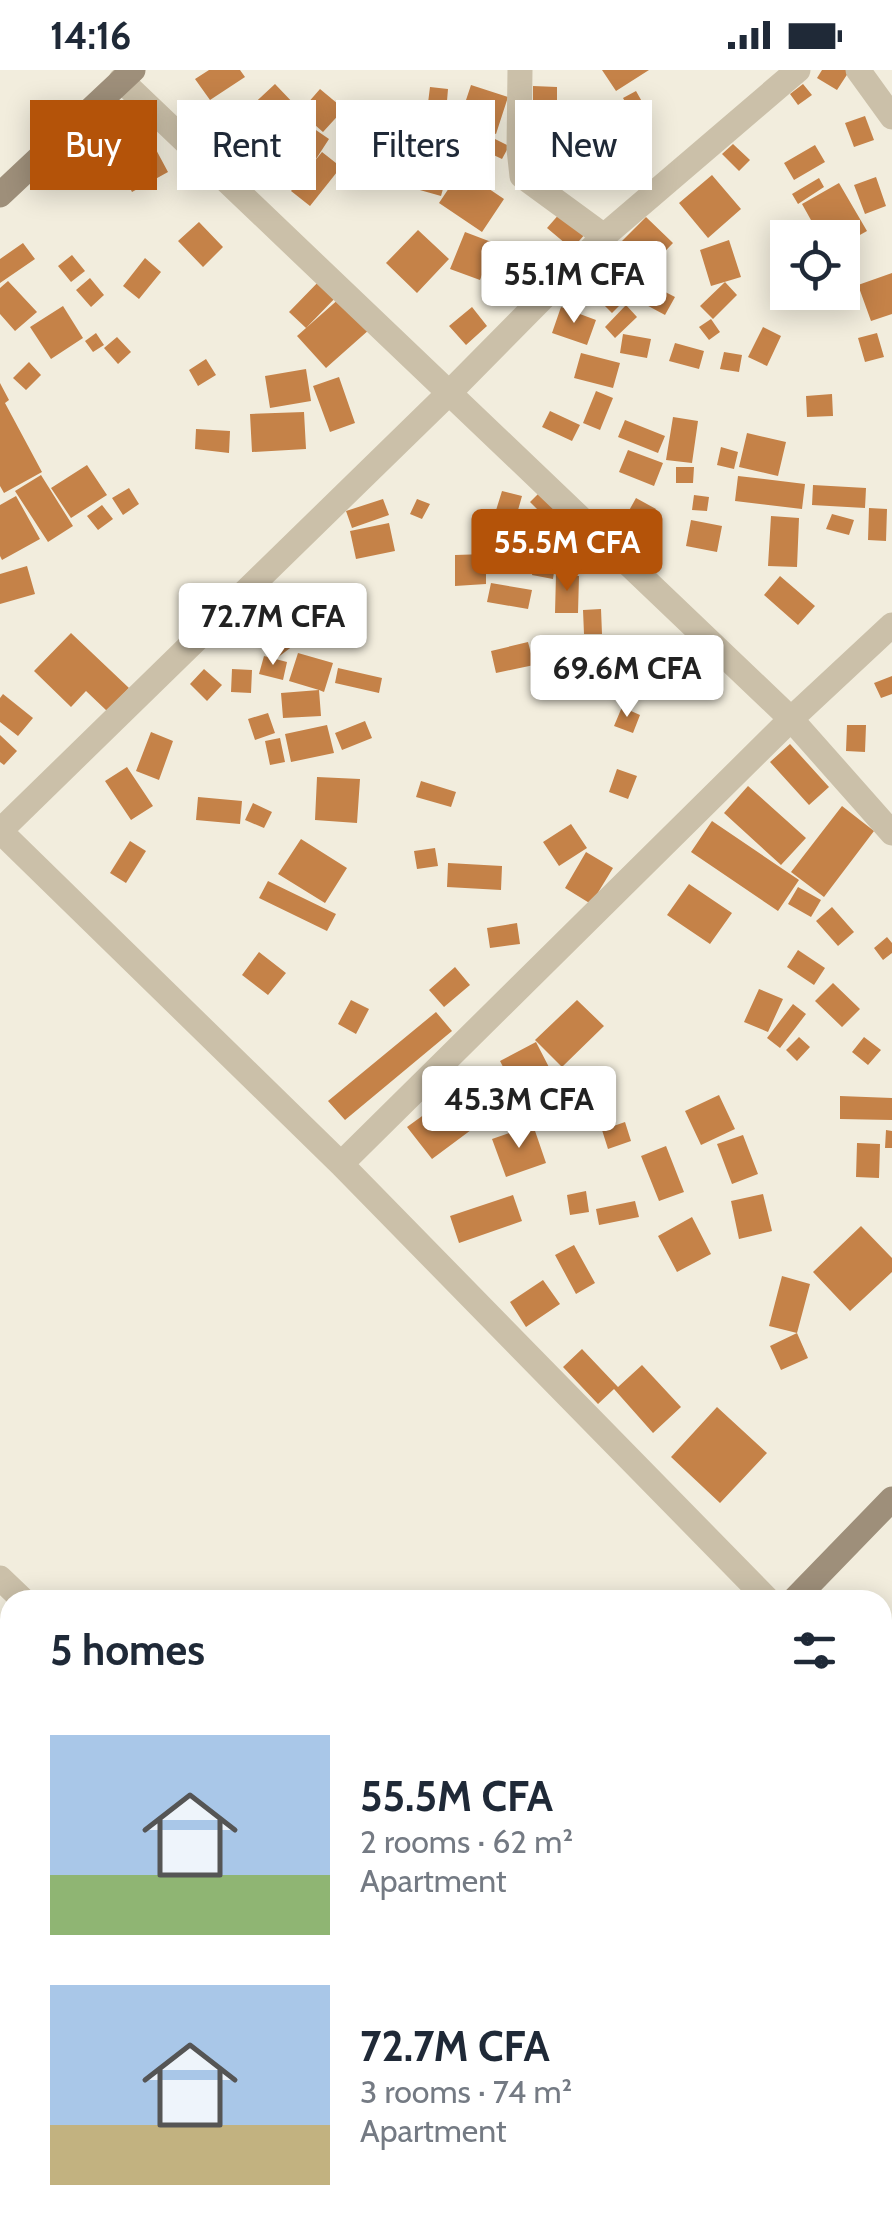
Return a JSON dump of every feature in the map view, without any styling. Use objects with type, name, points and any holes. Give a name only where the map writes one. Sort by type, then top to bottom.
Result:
[{"type":"street","points":[[520,70],[522,176],[604,236]]},
{"type":"street","points":[[758,1590],[340,1164],[0,831],[449,393],[604,236],[798,70]]},
{"type":"street","points":[[858,70],[892,117]]},
{"type":"street","points":[[0,195],[127,75],[449,393],[791,719],[892,833]]},
{"type":"street","points":[[340,1164],[791,719],[892,625]]},
{"type":"street","points":[[804,1590],[892,1499]]},
{"type":"building","points":[[209,70],[240,70],[245,77],[210,100],[195,79]]},
{"type":"building","points":[[602,70],[649,70],[616,91]]},
{"type":"building","points":[[822,70],[850,70],[837,90],[817,78]]},
{"type":"building","points":[[275,84],[290,100],[258,100]]},
{"type":"building","points":[[803,84],[812,95],[798,105],[790,94]]},
{"type":"building","points":[[471,85],[508,97],[496,134],[495,100],[466,100]]},
{"type":"building","points":[[533,86],[557,87],[557,100],[533,100]]},
{"type":"building","points":[[430,87],[448,89],[447,100],[428,100]]},
{"type":"building","points":[[320,89],[336,102],[336,118],[323,132],[316,126],[316,100],[310,100]]},
{"type":"building","points":[[636,91],[641,100],[624,100]]},
{"type":"building","points":[[865,116],[874,140],[854,147],[845,123]]},
{"type":"building","points":[[316,130],[329,139],[316,159]]},
{"type":"building","points":[[495,139],[509,146],[502,159],[495,156]]},
{"type":"building","points":[[733,144],[750,160],[739,171],[722,154]]},
{"type":"building","points":[[815,145],[825,162],[794,180],[784,163]]},
{"type":"building","points":[[157,151],[168,172],[157,178]]},
{"type":"building","points":[[322,152],[336,163],[336,173],[310,206],[291,191],[316,190],[316,160]]},
{"type":"building","points":[[712,175],[741,209],[708,238],[679,203]]},
{"type":"building","points":[[876,177],[886,206],[865,214],[854,185]]},
{"type":"building","points":[[819,178],[824,187],[798,204],[792,194]]},
{"type":"building","points":[[839,183],[867,231],[860,235],[860,220],[811,220],[802,204]]},
{"type":"building","points":[[420,190],[443,190],[441,196]]},
{"type":"building","points":[[448,190],[491,190],[504,199],[482,232],[439,203]]},
{"type":"building","points":[[561,212],[586,233],[572,249],[547,228]]},
{"type":"building","points":[[646,217],[673,243],[647,270],[620,243]]},
{"type":"building","points":[[199,222],[223,247],[203,267],[178,241]]},
{"type":"building","points":[[418,230],[449,259],[417,293],[386,263]]},
{"type":"building","points":[[465,232],[494,243],[480,280],[450,269]]},
{"type":"building","points":[[729,240],[741,277],[711,286],[700,250]]},
{"type":"building","points":[[23,243],[35,259],[0,283],[0,259]]},
{"type":"building","points":[[72,255],[85,271],[71,282],[58,266]]},
{"type":"building","points":[[493,255],[531,265],[521,301],[483,290]]},
{"type":"building","points":[[145,258],[161,272],[139,299],[123,286]]},
{"type":"building","points":[[629,269],[643,282],[612,313],[598,299]]},
{"type":"building","points":[[892,273],[892,314],[871,321],[860,284]]},
{"type":"building","points":[[324,276],[341,292],[306,328],[289,312]]},
{"type":"building","points":[[90,278],[104,295],[91,307],[76,290]]},
{"type":"building","points":[[8,281],[37,312],[15,331],[0,314],[0,288]]},
{"type":"building","points":[[725,282],[737,295],[713,319],[700,306]]},
{"type":"building","points":[[648,283],[675,297],[665,315],[639,301]]},
{"type":"building","points":[[341,297],[370,329],[326,368],[297,336]]},
{"type":"building","points":[[626,305],[637,317],[615,338],[605,327]]},
{"type":"building","points":[[63,306],[83,338],[51,359],[30,327]]},
{"type":"building","points":[[472,307],[487,326],[466,345],[449,326]]},
{"type":"building","points":[[561,307],[596,320],[587,345],[552,333]]},
{"type":"building","points":[[711,319],[720,332],[709,340],[699,327]]},
{"type":"building","points":[[763,327],[781,336],[767,366],[748,357]]},
{"type":"building","points":[[96,333],[104,345],[93,352],[85,341]]},
{"type":"building","points":[[877,333],[884,357],[865,362],[858,338]]},
{"type":"building","points":[[623,334],[651,339],[647,358],[620,353]]},
{"type":"building","points":[[117,337],[131,352],[118,364],[104,348]]},
{"type":"building","points":[[675,343],[704,351],[699,369],[669,361]]},
{"type":"building","points":[[724,352],[742,355],[739,372],[720,369]]},
{"type":"building","points":[[581,353],[620,363],[613,388],[574,378]]},
{"type":"building","points":[[206,359],[216,375],[198,386],[189,370]]},
{"type":"building","points":[[29,362],[41,375],[26,390],[13,378]]},
{"type":"building","points":[[306,369],[311,401],[270,408],[265,376]]},
{"type":"building","points":[[339,377],[355,423],[330,432],[313,386]]},
{"type":"building","points":[[0,383],[9,400],[5,403],[42,472],[4,493],[0,486]]},
{"type":"building","points":[[596,391],[613,398],[600,430],[583,423]]},
{"type":"building","points":[[832,394],[833,416],[807,417],[806,396]]},
{"type":"building","points":[[550,411],[580,425],[572,441],[542,427]]},
{"type":"building","points":[[304,412],[306,449],[252,452],[250,414]]},
{"type":"building","points":[[673,417],[698,421],[692,463],[666,460]]},
{"type":"building","points":[[625,420],[665,436],[658,453],[618,437]]},
{"type":"building","points":[[196,429],[230,431],[229,453],[195,449]]},
{"type":"building","points":[[747,433],[786,442],[778,476],[739,467]]},
{"type":"building","points":[[721,447],[738,452],[734,469],[717,465]]},
{"type":"building","points":[[628,450],[663,463],[654,486],[619,472]]},
{"type":"building","points":[[87,465],[107,495],[71,518],[51,488]]},
{"type":"building","points":[[676,467],[694,467],[693,483],[676,483]]},
{"type":"building","points":[[41,475],[73,526],[48,542],[15,491]]},
{"type":"building","points":[[738,476],[805,484],[802,509],[735,501]]},
{"type":"building","points":[[813,485],[866,488],[865,508],[812,505]]},
{"type":"building","points":[[129,488],[139,504],[123,515],[112,498]]},
{"type":"building","points":[[502,491],[522,496],[509,542],[488,536]]},
{"type":"building","points":[[541,491],[557,506],[546,518],[530,502]]},
{"type":"building","points":[[694,495],[709,497],[707,511],[692,510]]},
{"type":"building","points":[[16,496],[40,539],[2,560],[0,505]]},
{"type":"building","points":[[636,498],[656,509],[645,527],[626,516]]},
{"type":"building","points":[[383,499],[389,515],[352,528],[346,511]]},
{"type":"building","points":[[417,499],[430,504],[422,519],[410,514]]},
{"type":"building","points":[[102,505],[113,519],[98,530],[87,516]]},
{"type":"building","points":[[869,508],[887,509],[886,541],[868,540]]},
{"type":"building","points":[[832,514],[854,520],[849,535],[826,529]]},
{"type":"building","points":[[771,516],[799,518],[797,567],[768,566]]},
{"type":"building","points":[[691,520],[722,526],[717,552],[686,546]]},
{"type":"building","points":[[389,523],[395,551],[356,559],[350,531]]},
{"type":"building","points":[[486,554],[486,584],[455,586],[455,555]]},
{"type":"building","points":[[536,556],[556,559],[553,579],[532,575]]},
{"type":"building","points":[[27,566],[35,594],[0,604],[0,574]]},
{"type":"building","points":[[556,575],[579,576],[578,613],[555,613]]},
{"type":"building","points":[[780,576],[815,606],[798,625],[764,595]]},
{"type":"building","points":[[491,583],[532,590],[528,609],[487,602]]},
{"type":"building","points":[[601,609],[602,634],[584,634],[583,610]]},
{"type":"building","points":[[274,611],[298,642],[277,658],[253,627]]},
{"type":"building","points":[[71,633],[129,688],[107,711],[86,691],[71,707],[34,671]]},
{"type":"building","points":[[528,642],[534,665],[496,673],[491,651]]},
{"type":"building","points":[[582,643],[622,643],[621,689],[581,689]]},
{"type":"building","points":[[656,647],[691,649],[688,691],[653,689]]},
{"type":"building","points":[[298,653],[333,663],[324,692],[289,681]]},
{"type":"building","points":[[264,656],[287,662],[283,680],[259,674]]},
{"type":"building","points":[[338,668],[382,678],[379,693],[335,683]]},
{"type":"building","points":[[204,669],[222,685],[207,701],[190,684]]},
{"type":"building","points":[[232,669],[252,670],[251,693],[231,692]]},
{"type":"building","points":[[892,676],[892,694],[881,698],[874,683]]},
{"type":"building","points":[[319,690],[321,716],[283,718],[281,693]]},
{"type":"building","points":[[3,694],[33,718],[18,736],[0,722]]},
{"type":"building","points":[[622,707],[640,715],[633,733],[614,726]]},
{"type":"building","points":[[268,713],[275,733],[255,740],[248,719]]},
{"type":"building","points":[[365,721],[372,738],[342,750],[335,733]]},
{"type":"building","points":[[327,725],[334,753],[291,762],[285,734]]},
{"type":"building","points":[[847,725],[866,725],[865,752],[846,751]]},
{"type":"building","points":[[151,732],[173,741],[159,780],[136,771]]},
{"type":"building","points":[[0,735],[17,751],[4,765],[0,762]]},
{"type":"building","points":[[280,738],[285,762],[270,765],[265,741]]},
{"type":"building","points":[[790,744],[829,787],[809,805],[770,762]]},
{"type":"building","points":[[127,767],[153,806],[131,820],[105,781]]},
{"type":"building","points":[[617,769],[637,776],[628,799],[609,792]]},
{"type":"building","points":[[317,777],[360,779],[357,823],[315,820]]},
{"type":"building","points":[[421,781],[456,792],[451,807],[416,797]]},
{"type":"building","points":[[748,786],[806,838],[781,865],[724,813]]},
{"type":"building","points":[[198,797],[242,801],[240,824],[196,820]]},
{"type":"building","points":[[253,803],[272,812],[264,828],[245,820]]},
{"type":"building","points":[[842,806],[874,831],[824,897],[791,872]]},
{"type":"building","points":[[712,821],[799,880],[778,911],[691,852]]},
{"type":"building","points":[[571,824],[587,848],[559,866],[543,842]]},
{"type":"building","points":[[301,839],[347,868],[325,903],[278,874]]},
{"type":"building","points":[[130,841],[146,851],[126,883],[110,873]]},
{"type":"building","points":[[435,848],[438,866],[417,869],[414,851]]},
{"type":"building","points":[[586,852],[613,868],[591,904],[565,888]]},
{"type":"building","points":[[448,863],[502,866],[501,890],[447,887]]},
{"type":"building","points":[[268,881],[336,914],[327,931],[259,898]]},
{"type":"building","points":[[689,884],[732,913],[710,944],[667,915]]},
{"type":"building","points":[[798,887],[821,900],[811,917],[788,904]]},
{"type":"building","points":[[832,907],[854,932],[838,946],[816,921]]},
{"type":"building","points":[[517,923],[520,944],[490,948],[487,928]]},
{"type":"building","points":[[887,937],[892,953],[883,960],[874,948]]},
{"type":"building","points":[[798,950],[825,968],[814,985],[787,967]]},
{"type":"building","points":[[259,952],[286,973],[268,995],[242,975]]},
{"type":"building","points":[[455,967],[470,985],[444,1007],[429,990]]},
{"type":"building","points":[[833,983],[860,1009],[842,1027],[815,1001]]},
{"type":"building","points":[[759,989],[783,999],[768,1032],[744,1022]]},
{"type":"building","points":[[351,1000],[369,1009],[356,1034],[338,1024]]},
{"type":"building","points":[[577,1000],[604,1026],[562,1067],[535,1040]]},
{"type":"building","points":[[793,1004],[806,1014],[780,1048],[767,1038]]},
{"type":"building","points":[[436,1012],[452,1031],[345,1120],[328,1101]]},
{"type":"building","points":[[799,1037],[810,1047],[797,1061],[786,1050]]},
{"type":"building","points":[[864,1037],[881,1050],[868,1065],[852,1052]]},
{"type":"building","points":[[536,1042],[553,1075],[517,1094],[500,1061]]},
{"type":"building","points":[[502,1082],[515,1102],[480,1125],[467,1105]]},
{"type":"building","points":[[719,1095],[735,1129],[701,1145],[685,1111]]},
{"type":"building","points":[[840,1096],[892,1098],[892,1120],[840,1119]]},
{"type":"building","points":[[447,1098],[471,1130],[432,1159],[407,1127]]},
{"type":"building","points":[[625,1122],[631,1141],[608,1149],[602,1130]]},
{"type":"building","points":[[533,1125],[546,1163],[506,1177],[492,1139]]},
{"type":"building","points":[[886,1130],[892,1131],[892,1148],[885,1148]]},
{"type":"building","points":[[743,1135],[758,1174],[732,1184],[717,1144]]},
{"type":"building","points":[[857,1143],[880,1144],[879,1178],[856,1177]]},
{"type":"building","points":[[666,1146],[684,1192],[659,1201],[641,1156]]},
{"type":"building","points":[[586,1191],[589,1212],[570,1215],[567,1195]]},
{"type":"building","points":[[763,1194],[772,1231],[739,1239],[731,1201]]},
{"type":"building","points":[[513,1195],[522,1221],[459,1243],[450,1216]]},
{"type":"building","points":[[635,1201],[639,1217],[599,1225],[596,1209]]},
{"type":"building","points":[[692,1217],[711,1254],[677,1272],[658,1236]]},
{"type":"building","points":[[861,1226],[892,1258],[892,1272],[850,1311],[813,1272]]},
{"type":"building","points":[[574,1245],[595,1283],[576,1294],[555,1255]]},
{"type":"building","points":[[782,1276],[810,1284],[797,1333],[769,1326]]},
{"type":"building","points":[[543,1280],[560,1304],[526,1327],[510,1302]]},
{"type":"building","points":[[797,1333],[808,1358],[781,1370],[770,1346]]},
{"type":"building","points":[[582,1349],[618,1387],[642,1365],[681,1407],[653,1433],[614,1389],[598,1404],[563,1367]]},
{"type":"building","points":[[717,1407],[767,1453],[720,1503],[671,1457]]}]
